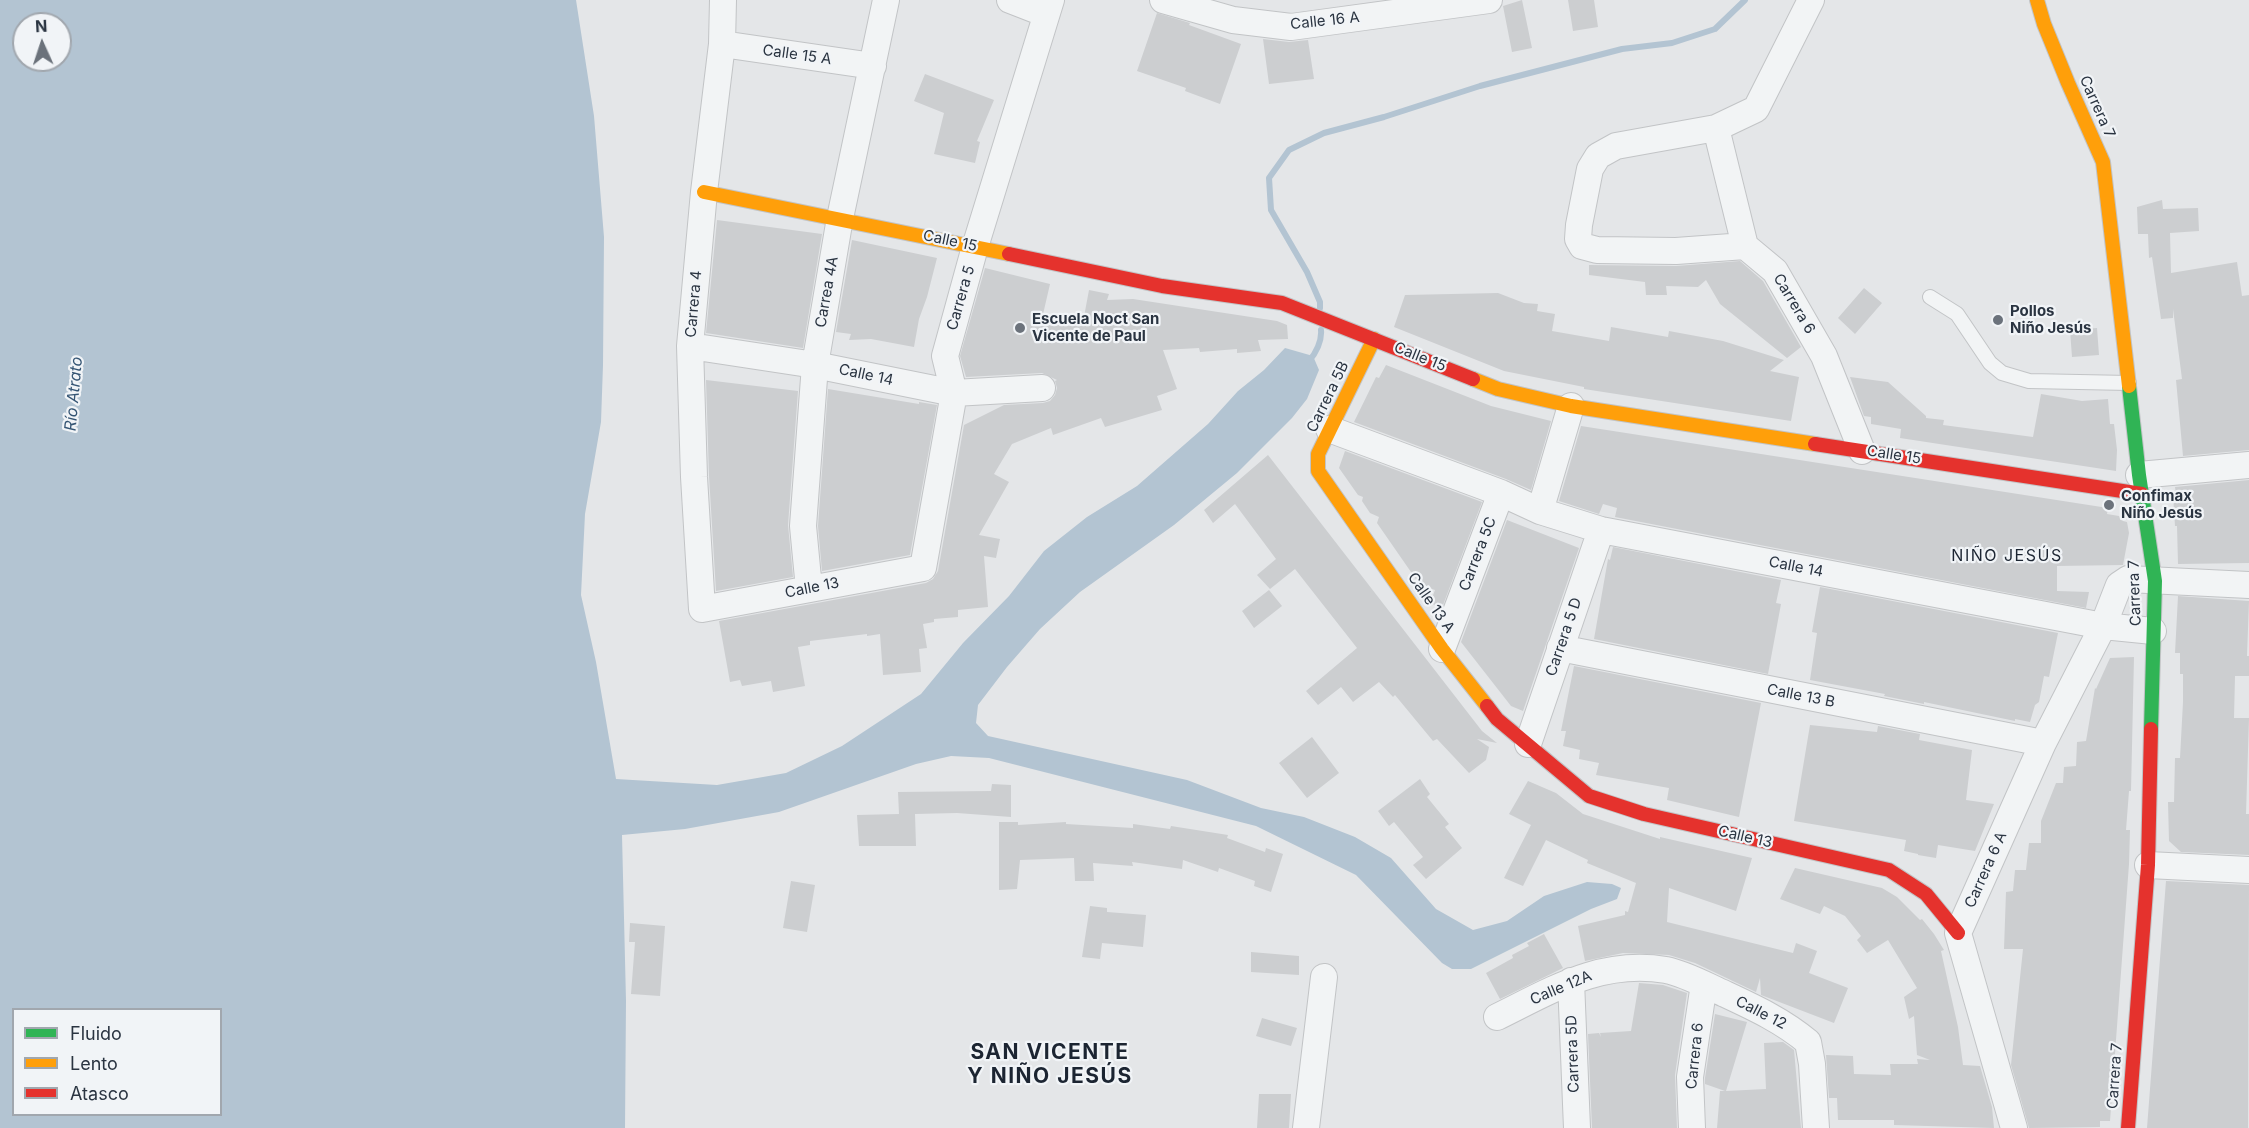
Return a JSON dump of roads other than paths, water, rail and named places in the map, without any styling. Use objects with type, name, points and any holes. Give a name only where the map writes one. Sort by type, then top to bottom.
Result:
[{"type":"street","name":"Carrera 4","points":[[702,609],[694,477],[690,346],[704,192],[722,44],[723,0]]},
{"type":"street","name":"Carrea 4A","points":[[809,589],[803,526],[815,365],[840,218],[886,0]]},
{"type":"street","points":[[1010,0],[1048,7]]},
{"type":"street","name":"Calle 16 A","points":[[1162,0],[1233,20],[1291,27],[1489,0]]},
{"type":"street","points":[[1716,128],[1746,246],[1676,251],[1598,250],[1582,246],[1578,239],[1590,169],[1598,156],[1616,146],[1716,128],[1756,109],[1811,0]]},
{"type":"street","name":"Carrera 7","points":[[2037,0],[2060,63],[2103,162],[2141,484],[2155,581],[2148,865],[2127,1128]]},
{"type":"street","name":"Carrera 5","points":[[923,568],[954,393],[945,356],[975,247],[1048,7]]},
{"type":"street","name":"Calle 15 A","points":[[722,44],[873,66]]},
{"type":"street","name":"Calle 15","points":[[704,192],[1162,285],[1282,303],[1498,389],[1571,406],[1862,451],[2141,484],[2249,465]]},
{"type":"street","name":"Carrera 6","points":[[1746,246],[1775,271],[1824,356],[1862,451]]},
{"type":"street","name":"Carrera 5B","points":[[1318,471],[1318,454],[1374,339]]},
{"type":"street","name":"Calle 14","points":[[690,346],[815,365],[954,393],[1042,388]]},
{"type":"street","points":[[1540,511],[1571,406]]},
{"type":"street","name":"Calle 14","points":[[1329,429],[1501,493],[1540,511],[1601,530],[2103,626],[2153,631]]},
{"type":"street","name":"Calle 13 A","points":[[1318,471],[1442,649],[1497,718],[1528,744]]},
{"type":"street","name":"Carrera 5C","points":[[1442,649],[1501,493]]},
{"type":"street","name":"Carrera 5 D","points":[[1528,744],[1601,530]]},
{"type":"street","name":"Calle 13","points":[[702,609],[923,568]]},
{"type":"street","points":[[2103,626],[2122,582],[2133,579],[2249,585]]},
{"type":"street","name":"Carrera 6 A","points":[[1958,933],[2043,743],[2103,626]]},
{"type":"street","name":"Calle 13 B","points":[[1560,648],[2043,743]]},
{"type":"street","name":"Calle 13","points":[[1528,744],[1589,796],[1644,814],[1889,870],[1926,894],[1958,933]]},
{"type":"street","points":[[2148,865],[2249,870]]},
{"type":"street","points":[[1958,933],[2014,1128]]},
{"type":"street","name":"Calle 12A","points":[[1497,1017],[1592,973],[1629,967]]},
{"type":"street","name":"Calle 12","points":[[1629,967],[1668,970],[1704,984],[1794,1029],[1808,1042],[1812,1064],[1816,1128]]},
{"type":"street","points":[[1306,1128],[1324,977]]},
{"type":"street","name":"Carrera 5D","points":[[1571,981],[1577,1128]]},
{"type":"street","name":"Carrera 6","points":[[1692,1128],[1690,1077],[1704,984]]},
{"type":"lane","points":[[1930,297],[1957,314],[1990,363],[2002,373],[2029,381],[2129,383]]},
{"type":"water","name":"Río Atrato","points":[[0,0],[576,0],[594,116],[604,237],[601,422],[585,514],[581,595],[596,662],[616,779],[717,785],[786,773],[842,746],[921,694],[963,643],[1009,596],[1044,551],[1087,517],[1137,486],[1208,424],[1238,391],[1264,370],[1285,348],[1313,356],[1319,370],[1307,399],[1292,418],[1237,473],[1174,525],[1080,592],[1040,629],[978,705],[976,723],[988,736],[1187,780],[1261,808],[1304,817],[1355,837],[1391,858],[1436,909],[1473,930],[1507,921],[1544,896],[1587,882],[1612,884],[1621,888],[1617,899],[1591,909],[1471,969],[1452,969],[1442,963],[1356,875],[1256,826],[989,758],[951,756],[916,764],[779,812],[685,829],[622,835],[626,1001],[625,1128],[0,1128]]},
{"type":"waterway","points":[[1320,308],[1320,302],[1307,272],[1271,210],[1269,178],[1289,150],[1324,133],[1384,117],[1480,86],[1622,49],[1672,43],[1715,29],[1745,0]]},
{"type":"waterway","points":[[1309,361],[1318,347],[1321,330]]},
{"type":"place","name":"Pollos Niño Jesús","points":[[1998,320]]},
{"type":"place","name":"Escuela Noct San Vicente de Paul","points":[[1020,328]]},
{"type":"place","name":"Confimax Niño Jesús","points":[[2109,505]]},
{"type":"district","name":"NIÑO JESÚS","points":[[2007,556]]},
{"type":"district","name":"SAN VICENTE Y NIÑO JESÚS","points":[[1050,1065]]}]
